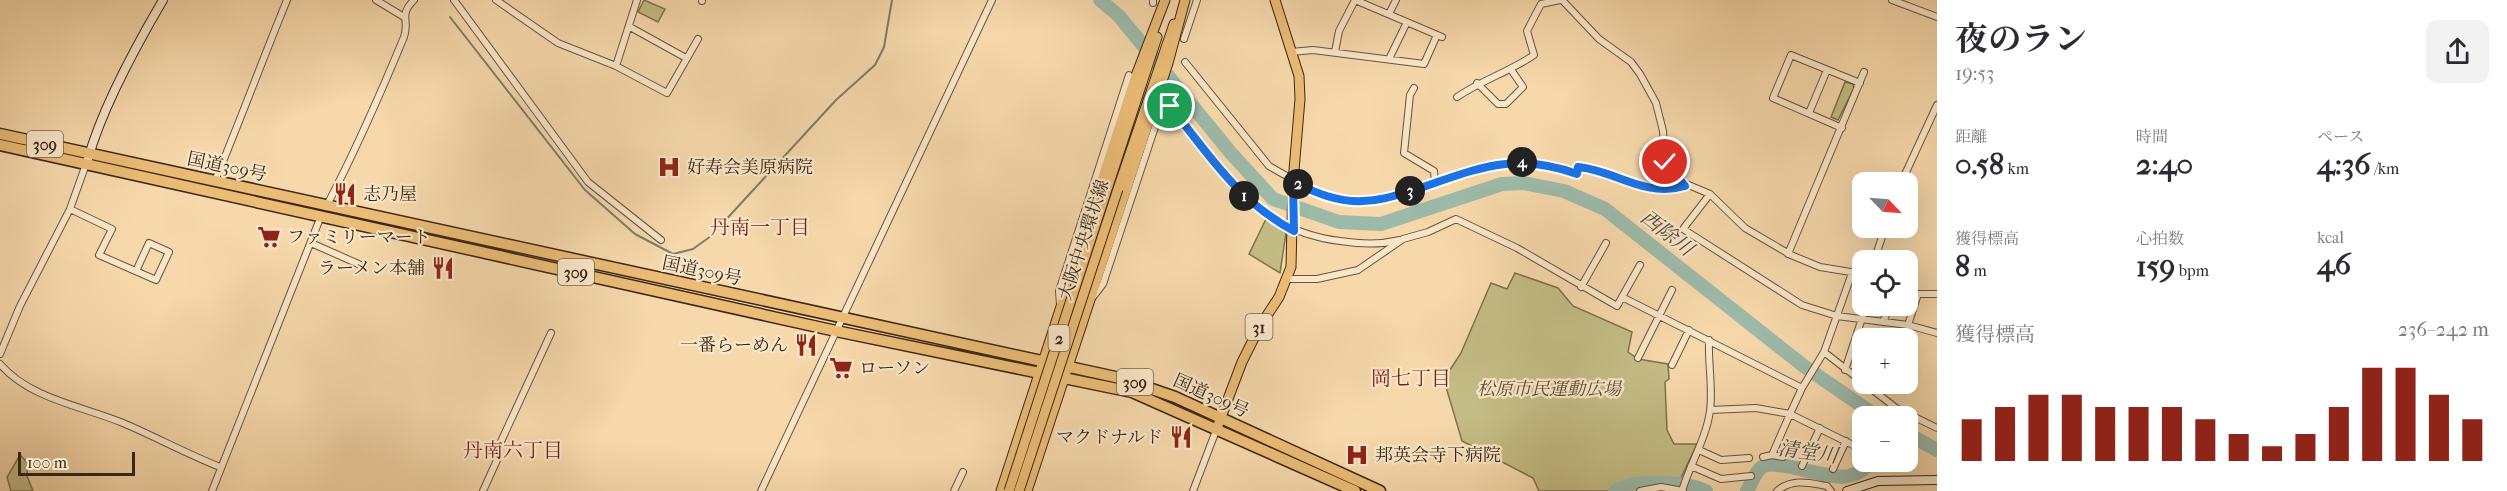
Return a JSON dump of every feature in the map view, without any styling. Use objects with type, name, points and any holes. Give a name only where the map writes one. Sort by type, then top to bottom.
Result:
[{"type":"highway","name":"国道309号","points":[[0,134],[88,159],[321,217],[836,331],[1067,373],[1132,392],[1220,423],[1380,491]]},
{"type":"highway","name":"国道309号","points":[[0,145],[215,182],[843,318],[1041,368]]},
{"type":"highway","name":"国道309号","points":[[1220,423],[1355,491]]},
{"type":"main road","points":[[1001,491],[1166,0]]},
{"type":"main road","points":[[1027,491],[1067,373],[1184,0]]},
{"type":"main road","name":"31","points":[[1220,423],[1242,362],[1288,279],[1294,229],[1293,184],[1300,99],[1299,76],[1275,0]]},
{"type":"main road","name":"大阪中央環状線","points":[[1009,491],[1108,186],[1143,67]]},
{"type":"main road","name":"大阪中央環状線","points":[[1019,491],[1118,189],[1158,84]]},
{"type":"street","points":[[0,354],[20,306],[84,178],[88,159],[129,63],[163,0]]},
{"type":"street","points":[[215,182],[287,0]]},
{"type":"street","points":[[376,0],[404,17]]},
{"type":"street","points":[[212,491],[275,338],[321,217],[388,77],[407,29],[404,17],[406,8],[414,0]]},
{"type":"street","points":[[454,0],[588,182],[661,240]]},
{"type":"street","points":[[496,0],[558,43],[616,66],[667,93],[698,39]]},
{"type":"street","points":[[616,66],[637,0]]},
{"type":"street","points":[[761,491],[992,0]]},
{"type":"street","points":[[1184,39],[1197,0]]},
{"type":"street","points":[[1291,52],[1313,50],[1424,64],[1440,36],[1355,0],[1339,31],[1335,52]]},
{"type":"street","points":[[1389,14],[1396,0]]},
{"type":"street","points":[[1457,97],[1477,83],[1512,70],[1533,55],[1527,31],[1541,4],[1561,0],[1599,39],[1630,62],[1640,74],[1656,103],[1663,131],[1665,162],[1685,186],[1710,194],[1744,228],[1788,254],[1820,267],[1852,273],[1823,353],[1803,387],[1772,455]]},
{"type":"street","points":[[1892,0],[1937,17]]},
{"type":"street","points":[[1389,59],[1407,22]]},
{"type":"street","points":[[630,27],[686,58]]},
{"type":"street","points":[[1842,128],[1773,98],[1791,55],[1860,83]]},
{"type":"street","points":[[1185,62],[1269,166],[1293,184],[1320,195],[1361,202],[1389,198],[1483,166],[1531,162],[1577,174],[1578,167],[1592,168],[1633,185],[1675,189],[1685,186]]},
{"type":"street","points":[[1477,83],[1498,104],[1506,104],[1523,87],[1512,70]]},
{"type":"street","points":[[1809,113],[1827,70]]},
{"type":"street","points":[[1788,254],[1864,72]]},
{"type":"street","points":[[1061,309],[1059,291],[1130,75]]},
{"type":"street","points":[[1414,88],[1410,95],[1404,153],[1434,171],[1435,183]]},
{"type":"street","points":[[1169,104],[1231,184],[1258,210],[1313,238],[1357,244],[1382,244],[1428,232],[1456,219],[1517,248],[1617,306],[1640,265]]},
{"type":"street","points":[[1906,172],[1937,105]]},
{"type":"street","points":[[1089,302],[1103,284],[1161,109]]},
{"type":"street","points":[[1710,194],[1683,229],[1802,305],[1837,316],[1908,324],[1937,333]]},
{"type":"street","points":[[70,209],[112,229],[99,255],[136,272],[156,280],[169,252],[149,243],[136,272]]},
{"type":"street","points":[[1288,279],[1317,279],[1358,270],[1403,239]]},
{"type":"street","points":[[311,243],[363,266]]},
{"type":"street","points":[[1581,287],[1606,243]]},
{"type":"street","points":[[1638,358],[1672,290]]},
{"type":"street","points":[[1918,294],[1937,294]]},
{"type":"street","points":[[1622,297],[1803,387]]},
{"type":"street","points":[[1845,370],[1862,316]]},
{"type":"street","points":[[1883,322],[1886,316]]},
{"type":"street","points":[[1908,324],[1911,316]]},
{"type":"street","points":[[1672,365],[1689,330]]},
{"type":"street","points":[[483,491],[497,460],[498,448],[550,333]]},
{"type":"street","points":[[1640,491],[1661,487],[1683,491],[1690,468],[1699,450],[1710,410],[1709,340]]},
{"type":"street","points":[[1823,353],[1896,408],[1937,428]]},
{"type":"street","points":[[0,364],[12,378],[80,410],[121,422],[220,467]]},
{"type":"street","points":[[1710,410],[1756,408],[1790,414],[1852,444]]},
{"type":"street","points":[[1193,491],[1220,423]]},
{"type":"street","points":[[1802,466],[1820,428]]},
{"type":"street","points":[[1833,469],[1846,441]]},
{"type":"street","points":[[1699,450],[1721,460],[1749,458]]},
{"type":"street","points":[[1763,457],[1772,455],[1783,457]]},
{"type":"street","points":[[1690,468],[1721,479],[1750,476]]},
{"type":"street","points":[[954,491],[963,472]]},
{"type":"street","points":[[1847,491],[1878,481],[1937,480]]},
{"type":"street","points":[[1777,491],[1786,483],[1803,482],[1827,486],[1831,491]]},
{"type":"green space","points":[[644,0],[665,9],[658,22],[638,12]]},
{"type":"green space","points":[[1845,82],[1853,84],[1854,88],[1838,120],[1831,117]]},
{"type":"green space","points":[[1266,219],[1286,233],[1280,273],[1249,254]]},
{"type":"green space","name":"松原市民運動広場","points":[[1515,273],[1558,288],[1573,306],[1632,332],[1628,352],[1638,359],[1668,364],[1669,379],[1665,382],[1667,430],[1674,444],[1697,444],[1680,480],[1635,482],[1610,491],[1539,491],[1533,478],[1462,441],[1446,387],[1449,381],[1448,373],[1461,353],[1491,283],[1507,289]]},
{"type":"green space","points":[[20,455],[28,463],[27,476],[33,491],[11,491],[7,477]]},
{"type":"waterway","points":[[450,17],[585,190],[635,234],[673,254],[693,249],[711,236],[836,100],[875,65],[884,47],[892,0]]},
{"type":"waterway","name":"西除川","points":[[1100,0],[1119,16],[1230,152],[1273,199],[1339,222],[1381,224],[1502,184],[1524,183],[1564,191],[1605,209],[1805,367],[1862,406]]},
{"type":"waterway","name":"西除川","points":[[1918,440],[1937,450]]},
{"type":"waterway","name":"清堂川","points":[[1747,491],[1757,472],[1769,465],[1839,477],[1859,472]]},
{"type":"waterway","name":"清堂川","points":[[1615,491],[1647,483],[1673,483],[1706,491]]},
{"type":"place","name":"好寿会美原病院","points":[[669,167]]},
{"type":"place","name":"志乃屋","points":[[345,194]]},
{"type":"place","name":"ファミリーマート","points":[[269,237]]},
{"type":"place","name":"ラーメン本舗","points":[[443,268]]},
{"type":"place","name":"一番らーめん","points":[[806,345]]},
{"type":"place","name":"ローソン","points":[[841,368]]},
{"type":"place","name":"マクドナルド","points":[[1181,437]]},
{"type":"place","name":"邦英会寺下病院","points":[[1357,455]]},
{"type":"district","name":"丹南一丁目","points":[[760,227]]},
{"type":"district","name":"岡七丁目","points":[[1411,378]]},
{"type":"district","name":"丹南六丁目","points":[[513,450]]},
{"type":"route","points":[[1170,106],[1231,184],[1258,210],[1294,231],[1293,182],[1320,195],[1361,202],[1389,198],[1483,166],[1531,162],[1554,166],[1577,174],[1578,167],[1592,168],[1633,185],[1675,189],[1685,186],[1678,181],[1665,162]]}]
